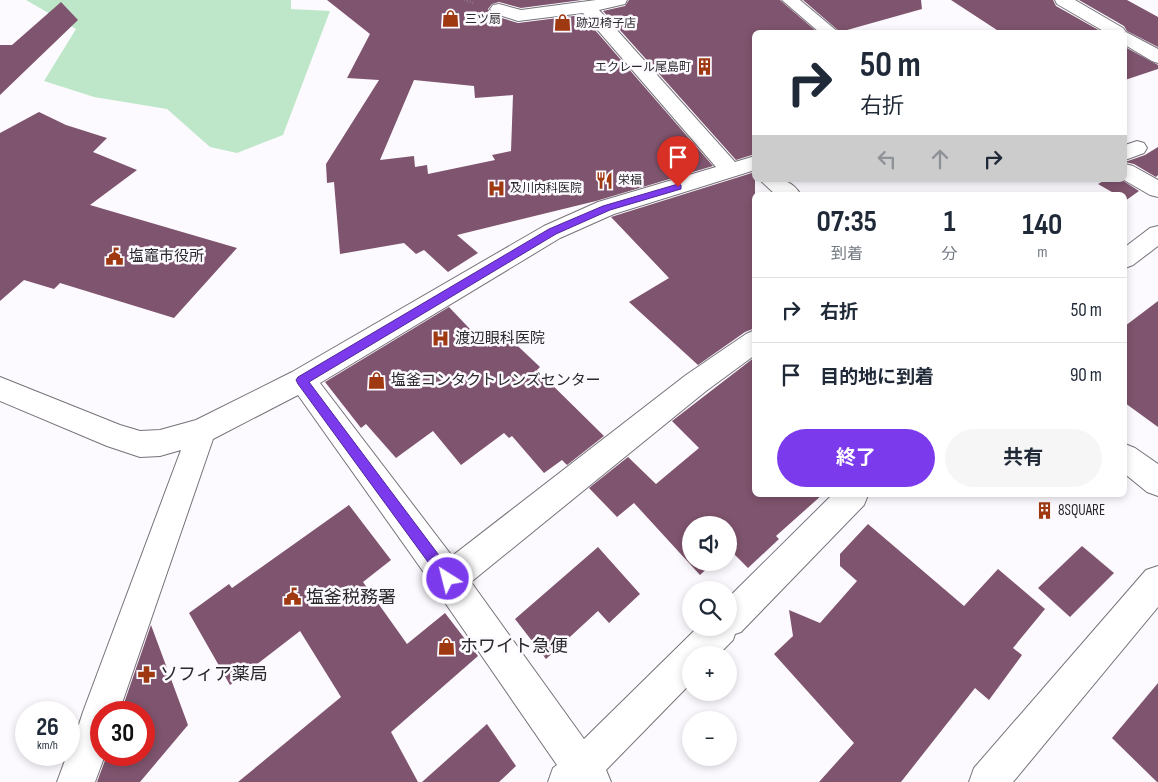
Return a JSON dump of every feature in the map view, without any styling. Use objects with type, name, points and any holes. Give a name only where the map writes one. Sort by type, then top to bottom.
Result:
[{"type":"street","points":[[499,9],[512,12],[518,16],[586,7],[619,0]]},
{"type":"street","points":[[790,0],[827,30]]},
{"type":"street","points":[[1062,0],[1114,30]]},
{"type":"street","points":[[0,389],[117,437],[140,444],[160,443],[202,432],[302,380],[552,232],[606,208],[748,167],[586,7]]},
{"type":"street","points":[[1128,41],[1158,57]]},
{"type":"street","points":[[1127,172],[1158,190]]},
{"type":"street","points":[[774,182],[786,192]]},
{"type":"street","points":[[1127,257],[1158,234]]},
{"type":"street","points":[[448,579],[696,383],[752,343]]},
{"type":"street","points":[[302,380],[448,579],[580,777],[682,668]]},
{"type":"street","points":[[105,701],[202,432]]},
{"type":"street","points":[[1127,459],[1158,482]]},
{"type":"street","points":[[737,612],[851,497]]},
{"type":"street","points":[[988,782],[1158,582]]},
{"type":"street","points":[[703,646],[713,636]]},
{"type":"street","points":[[76,782],[90,743]]},
{"type":"green space","points":[[26,0],[291,0],[291,9],[330,11],[283,135],[237,153],[210,147],[167,109],[94,97],[44,81],[76,29]]},
{"type":"building","points":[[327,0],[582,0],[521,8],[499,2],[492,4],[488,9],[492,15],[518,23],[582,15],[713,166],[596,201],[457,235],[478,253],[448,272],[424,250],[416,254],[404,243],[340,254],[334,182],[327,183],[326,164],[379,80],[347,78],[370,34]],"holes":[[[414,80],[474,86],[475,98],[513,95],[511,151],[492,155],[495,160],[428,174],[427,165],[415,167],[414,156],[380,160]]]},
{"type":"building","points":[[629,0],[780,0],[815,30],[752,30],[752,155],[736,160],[603,11],[625,6]]},
{"type":"building","points":[[803,0],[921,0],[922,9],[847,30],[838,30]]},
{"type":"building","points":[[951,0],[1053,0],[1056,6],[1098,30],[997,30]]},
{"type":"building","points":[[1079,0],[1127,0],[1158,17],[1158,47],[1127,31],[1124,26]]},
{"type":"building","points":[[61,2],[78,20],[0,95],[0,45],[12,45]]},
{"type":"building","points":[[1127,48],[1158,65],[1158,69],[1127,79]]},
{"type":"building","points":[[39,112],[66,125],[107,138],[93,152],[137,170],[90,205],[237,248],[174,318],[60,283],[54,289],[24,280],[0,301],[0,133]]},
{"type":"building","points":[[1158,147],[1158,175],[1156,177],[1134,164],[1127,162]]},
{"type":"building","points":[[752,173],[752,182],[755,182],[755,192],[752,192],[752,329],[745,332],[698,365],[629,302],[669,278],[611,217]]},
{"type":"building","points":[[1102,182],[1125,182],[1139,191],[1127,200],[1127,192],[1112,192],[1098,184]]},
{"type":"building","points":[[1158,301],[1158,427],[1127,404],[1127,324]]},
{"type":"building","points":[[449,307],[487,347],[505,334],[540,367],[537,370],[604,436],[567,465],[562,460],[544,473],[512,436],[509,438],[504,433],[461,465],[433,431],[396,458],[366,424],[361,428],[325,382]]},
{"type":"building","points":[[752,359],[752,497],[820,497],[776,536],[779,539],[748,568],[737,557],[737,516],[682,516],[682,555],[634,503],[617,517],[589,488],[628,457],[656,484],[699,448],[672,421]]},
{"type":"building","points":[[349,505],[391,560],[363,582],[407,644],[445,613],[478,656],[391,732],[418,782],[238,782],[341,697],[300,631],[230,685],[189,613],[229,584],[232,588]]},
{"type":"building","points":[[868,524],[964,606],[998,569],[1045,609],[1013,648],[1022,655],[989,700],[975,688],[901,782],[819,782],[854,743],[774,654],[793,636],[789,610],[820,623],[857,581],[840,566],[840,554]]},
{"type":"building","points":[[1082,546],[1114,573],[1070,617],[1038,588]]},
{"type":"building","points":[[598,547],[640,594],[609,623],[598,611],[546,659],[515,619]]},
{"type":"building","points":[[696,571],[704,571],[700,575]]},
{"type":"building","points":[[151,625],[188,725],[155,764],[155,701],[125,701]]},
{"type":"building","points":[[1158,683],[1158,782],[1157,782],[1112,738]]},
{"type":"building","points":[[487,724],[516,766],[499,782],[422,782]]},
{"type":"building","points":[[103,766],[153,766],[140,782],[97,782]]},
{"type":"place","name":"三ツ扇","points":[[451,19]]},
{"type":"place","name":"跡辺椅子店","points":[[562,23]]},
{"type":"place","name":"エクレール尾島町","points":[[705,67]]},
{"type":"place","name":"栄福","points":[[604,180]]},
{"type":"place","name":"及川内科医院","points":[[496,188]]},
{"type":"place","name":"塩竈市役所","points":[[115,256]]},
{"type":"place","name":"渡辺眼科医院","points":[[441,338]]},
{"type":"place","name":"塩釜コンタクトレンズセンター","points":[[377,380]]},
{"type":"place","name":"8SQUARE","points":[[1044,510]]},
{"type":"place","name":"塩釜税務署","points":[[292,597]]},
{"type":"place","name":"ホワイト急便","points":[[446,646]]},
{"type":"place","name":"ソフィア薬局","points":[[146,674]]},
{"type":"route","points":[[448,579],[302,380],[552,232],[606,208],[678,187]]}]
